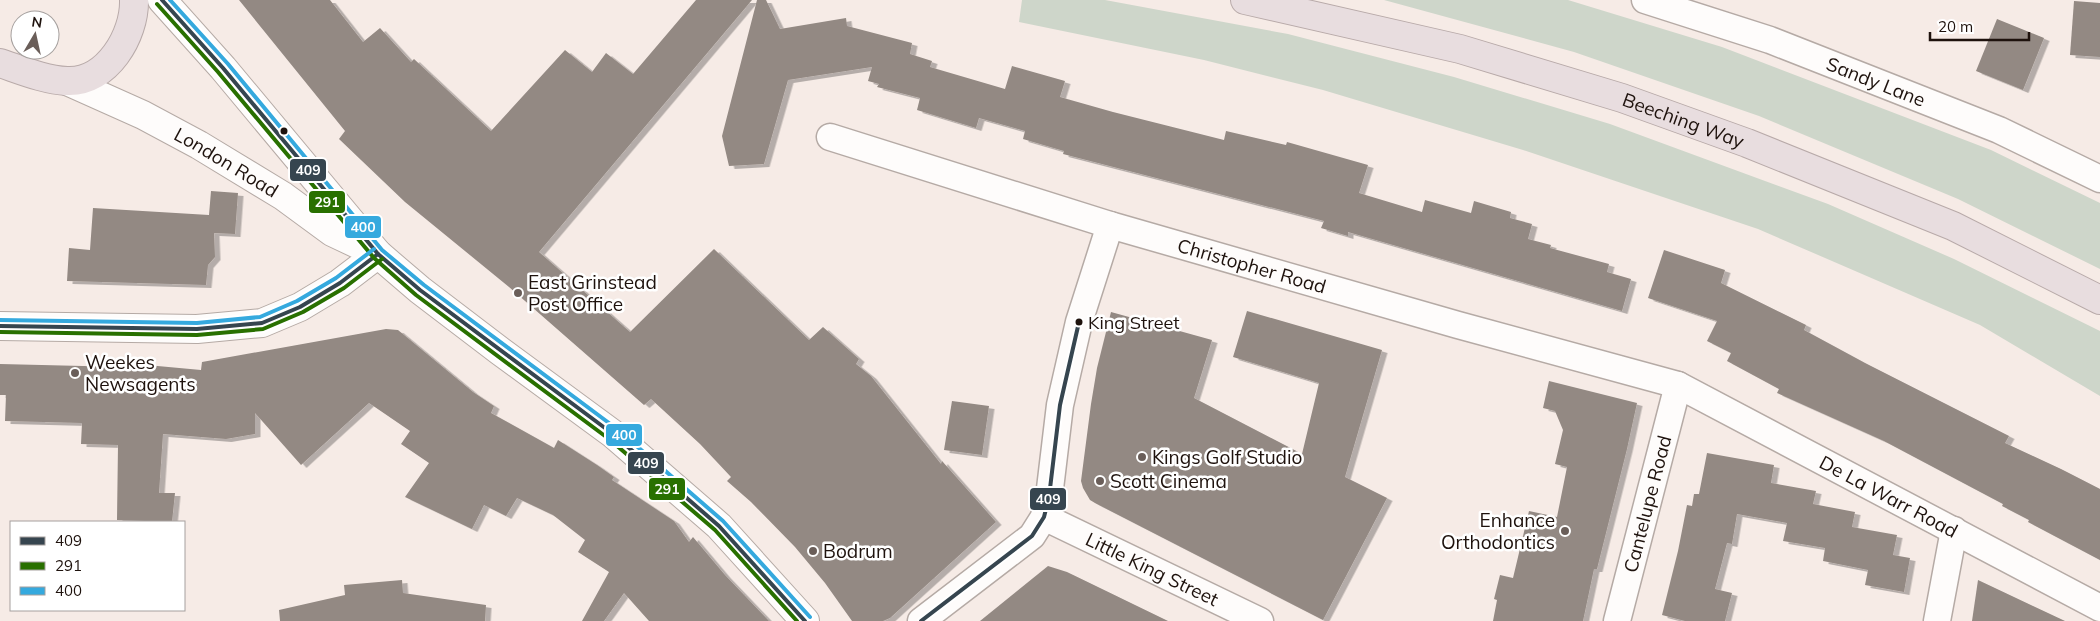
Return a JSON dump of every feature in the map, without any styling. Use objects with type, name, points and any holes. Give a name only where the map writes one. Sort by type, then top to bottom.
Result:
[{"type":"highway","name":"London Road","points":[[0,63],[45,77],[67,81],[79,80],[95,74],[107,65],[125,41],[131,25],[134,0]]},
{"type":"highway","name":"Beeching Way","points":[[1246,0],[1460,49],[1622,98],[1747,143],[1953,226],[2100,300]]},
{"type":"street","name":"London Road","points":[[162,0],[223,68],[378,254],[420,290],[620,440],[719,526],[805,621]]},
{"type":"street","name":"Sandy Lane","points":[[1645,0],[1770,40],[1980,122],[2100,179]]},
{"type":"street","name":"London Road","points":[[67,81],[143,115],[199,145],[283,196],[332,232],[378,254]]},
{"type":"street","name":"Christopher Road","points":[[830,136],[1110,225],[1458,325],[1678,385]]},
{"type":"street","points":[[921,621],[1032,536],[1044,517],[1049,497],[1060,405],[1079,322],[1110,225]]},
{"type":"street","points":[[0,326],[197,329],[262,323],[308,303],[340,283],[378,254]]},
{"type":"street","name":"De La Warr Road","points":[[1678,385],[2100,608]]},
{"type":"street","name":"Cantelupe Road","points":[[1617,621],[1678,385]]},
{"type":"street","name":"Little King Street","points":[[1044,517],[1260,621]]},
{"type":"street","points":[[1937,621],[1954,530]]},
{"type":"shaded area","points":[[1022,0],[1105,0],[1288,34],[1454,77],[1610,124],[1828,204],[1954,259],[2100,331],[2100,396],[1980,325],[1758,229],[1523,150],[1323,90],[1204,60],[1019,22]]},
{"type":"shaded area","points":[[1384,0],[1568,0],[1722,47],[1991,150],[2100,203],[2100,269],[1958,199],[1759,116],[1574,52]]},
{"type":"building","points":[[239,0],[330,0],[363,42],[380,28],[411,62],[414,59],[491,131],[565,50],[592,72],[606,53],[633,74],[696,0],[752,0],[539,252],[630,332],[714,249],[809,340],[823,327],[859,359],[856,364],[871,376],[941,464],[942,461],[996,522],[890,618],[883,621],[852,621],[825,583],[795,547],[751,502],[727,481],[731,477],[700,444],[651,399],[644,405],[509,287],[405,202],[339,139],[345,131]]},
{"type":"building","points":[[757,0],[766,0],[780,29],[846,18],[847,26],[912,43],[910,54],[932,61],[930,67],[1005,89],[1012,66],[1065,81],[1060,97],[1113,112],[1224,140],[1226,131],[1286,145],[1287,142],[1368,165],[1359,193],[1422,212],[1425,200],[1471,213],[1474,201],[1511,212],[1510,218],[1532,224],[1528,239],[1551,245],[1550,248],[1609,264],[1607,272],[1631,279],[1622,311],[1348,232],[1348,236],[1321,228],[1324,221],[1063,154],[1064,151],[1023,139],[1025,131],[979,118],[976,128],[917,110],[920,98],[877,87],[879,84],[868,81],[872,67],[788,80],[764,164],[729,166],[722,136]]},
{"type":"building","points":[[2074,1],[2100,3],[2100,57],[2070,55]]},
{"type":"building","points":[[1997,19],[2044,38],[2023,90],[1976,71]]},
{"type":"building","points":[[211,191],[238,193],[235,234],[214,233],[215,257],[208,265],[206,285],[67,281],[69,248],[90,250],[93,208],[209,215]]},
{"type":"building","points":[[1664,250],[1725,270],[1721,283],[1806,325],[1804,330],[1865,363],[2009,436],[2005,443],[2100,489],[2100,560],[2028,522],[2029,520],[2002,506],[2003,504],[1884,441],[1777,393],[1779,389],[1727,361],[1731,353],[1707,341],[1717,321],[1648,298]]},
{"type":"building","points":[[1247,311],[1382,350],[1345,477],[1387,498],[1323,620],[1095,503],[1090,500],[1081,481],[1097,368],[1111,312],[1212,340],[1194,398],[1302,454],[1319,383],[1233,357]]},
{"type":"building","points":[[386,329],[398,330],[473,392],[494,406],[491,413],[554,448],[558,440],[614,477],[612,480],[674,521],[689,542],[693,537],[725,575],[769,621],[649,621],[624,593],[604,621],[582,621],[609,572],[578,552],[585,540],[553,515],[517,498],[506,516],[484,505],[472,529],[405,497],[429,463],[401,444],[410,431],[369,403],[301,465],[255,413],[255,434],[226,439],[163,434],[159,493],[175,493],[172,521],[117,520],[118,445],[81,444],[82,423],[5,421],[6,395],[0,395],[0,364],[125,367],[125,363],[201,370],[202,362]]},
{"type":"building","points":[[1549,381],[1637,403],[1627,449],[1597,569],[1594,569],[1583,621],[1493,621],[1497,600],[1494,599],[1500,575],[1513,578],[1529,511],[1557,517],[1567,467],[1555,464],[1563,430],[1555,411],[1543,408]]},
{"type":"building","points":[[952,401],[989,406],[982,455],[944,450]]},
{"type":"building","points":[[1707,453],[1774,465],[1771,483],[1816,491],[1813,504],[1855,512],[1852,527],[1897,535],[1893,555],[1910,558],[1904,592],[1865,585],[1868,570],[1823,561],[1825,548],[1783,541],[1787,523],[1737,514],[1732,544],[1727,543],[1715,589],[1732,593],[1725,621],[1685,621],[1662,615],[1687,505],[1692,506],[1694,494],[1699,494]]},
{"type":"building","points":[[1048,566],[1067,572],[1168,621],[980,621]]},
{"type":"building","points":[[402,580],[403,593],[486,605],[485,621],[280,621],[279,610],[345,595],[344,585]]},
{"type":"building","points":[[1978,580],[2065,621],[1972,621]]},
{"type":"transit line","name":"409","points":[[162,0],[223,68],[378,254],[420,290],[613,434],[719,526],[805,621]]},
{"type":"transit line","name":"400","points":[[170,0],[228,64],[382,250],[424,285],[617,429],[723,521],[810,617]]},
{"type":"transit line","name":"291","points":[[157,4],[218,72],[374,258],[416,295],[609,439],[715,530],[797,621]]},
{"type":"transit line","name":"400","points":[[0,320],[197,323],[260,317],[297,301],[336,278],[374,249]]},
{"type":"transit line","name":"409","points":[[0,326],[197,329],[262,323],[300,307],[340,283],[378,254]]},
{"type":"transit line","name":"291","points":[[0,332],[197,335],[263,329],[303,312],[344,288],[382,259]]},
{"type":"transit line","name":"409","points":[[921,621],[1032,536],[1044,517],[1049,497],[1060,405],[1079,322]]},
{"type":"place","name":"East Grinstead Post Office","points":[[518,293]]},
{"type":"place","name":"King Street","points":[[1079,322]]},
{"type":"place","name":"Weekes Newsagents","points":[[75,373]]},
{"type":"place","name":"Kings Golf Studio","points":[[1142,457]]},
{"type":"place","name":"Scott Cinema","points":[[1100,481]]},
{"type":"place","name":"Enhance Orthodontics","points":[[1565,531]]},
{"type":"place","name":"Bodrum","points":[[813,551]]}]
